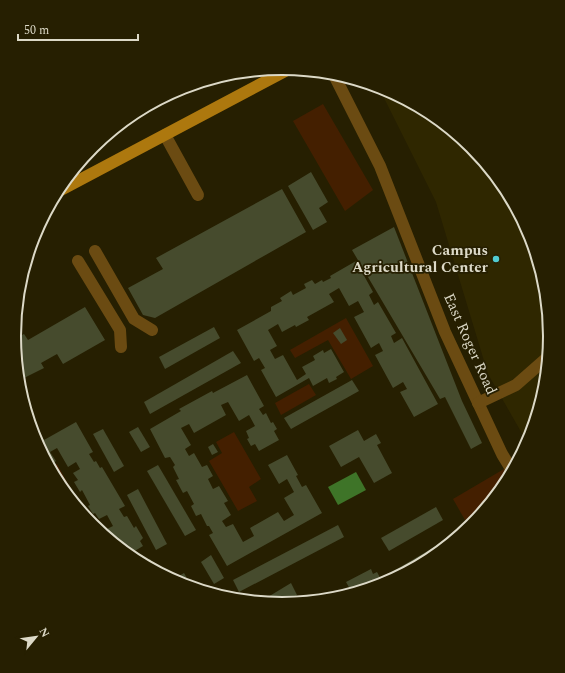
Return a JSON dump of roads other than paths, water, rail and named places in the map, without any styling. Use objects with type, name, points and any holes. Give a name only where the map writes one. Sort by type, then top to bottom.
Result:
[{"type":"main road","points":[[70,184],[277,75]]},
{"type":"street","name":"East Roger Road","points":[[337,81],[380,166],[445,332],[502,454],[509,466]]},
{"type":"street","points":[[165,135],[198,195]]},
{"type":"street","points":[[95,251],[134,320],[152,330]]},
{"type":"street","points":[[78,261],[120,330],[121,348]]},
{"type":"street","points":[[478,403],[516,385],[543,362]]},
{"type":"place","name":"Campus Agricultural Center","points":[[496,259]]}]
